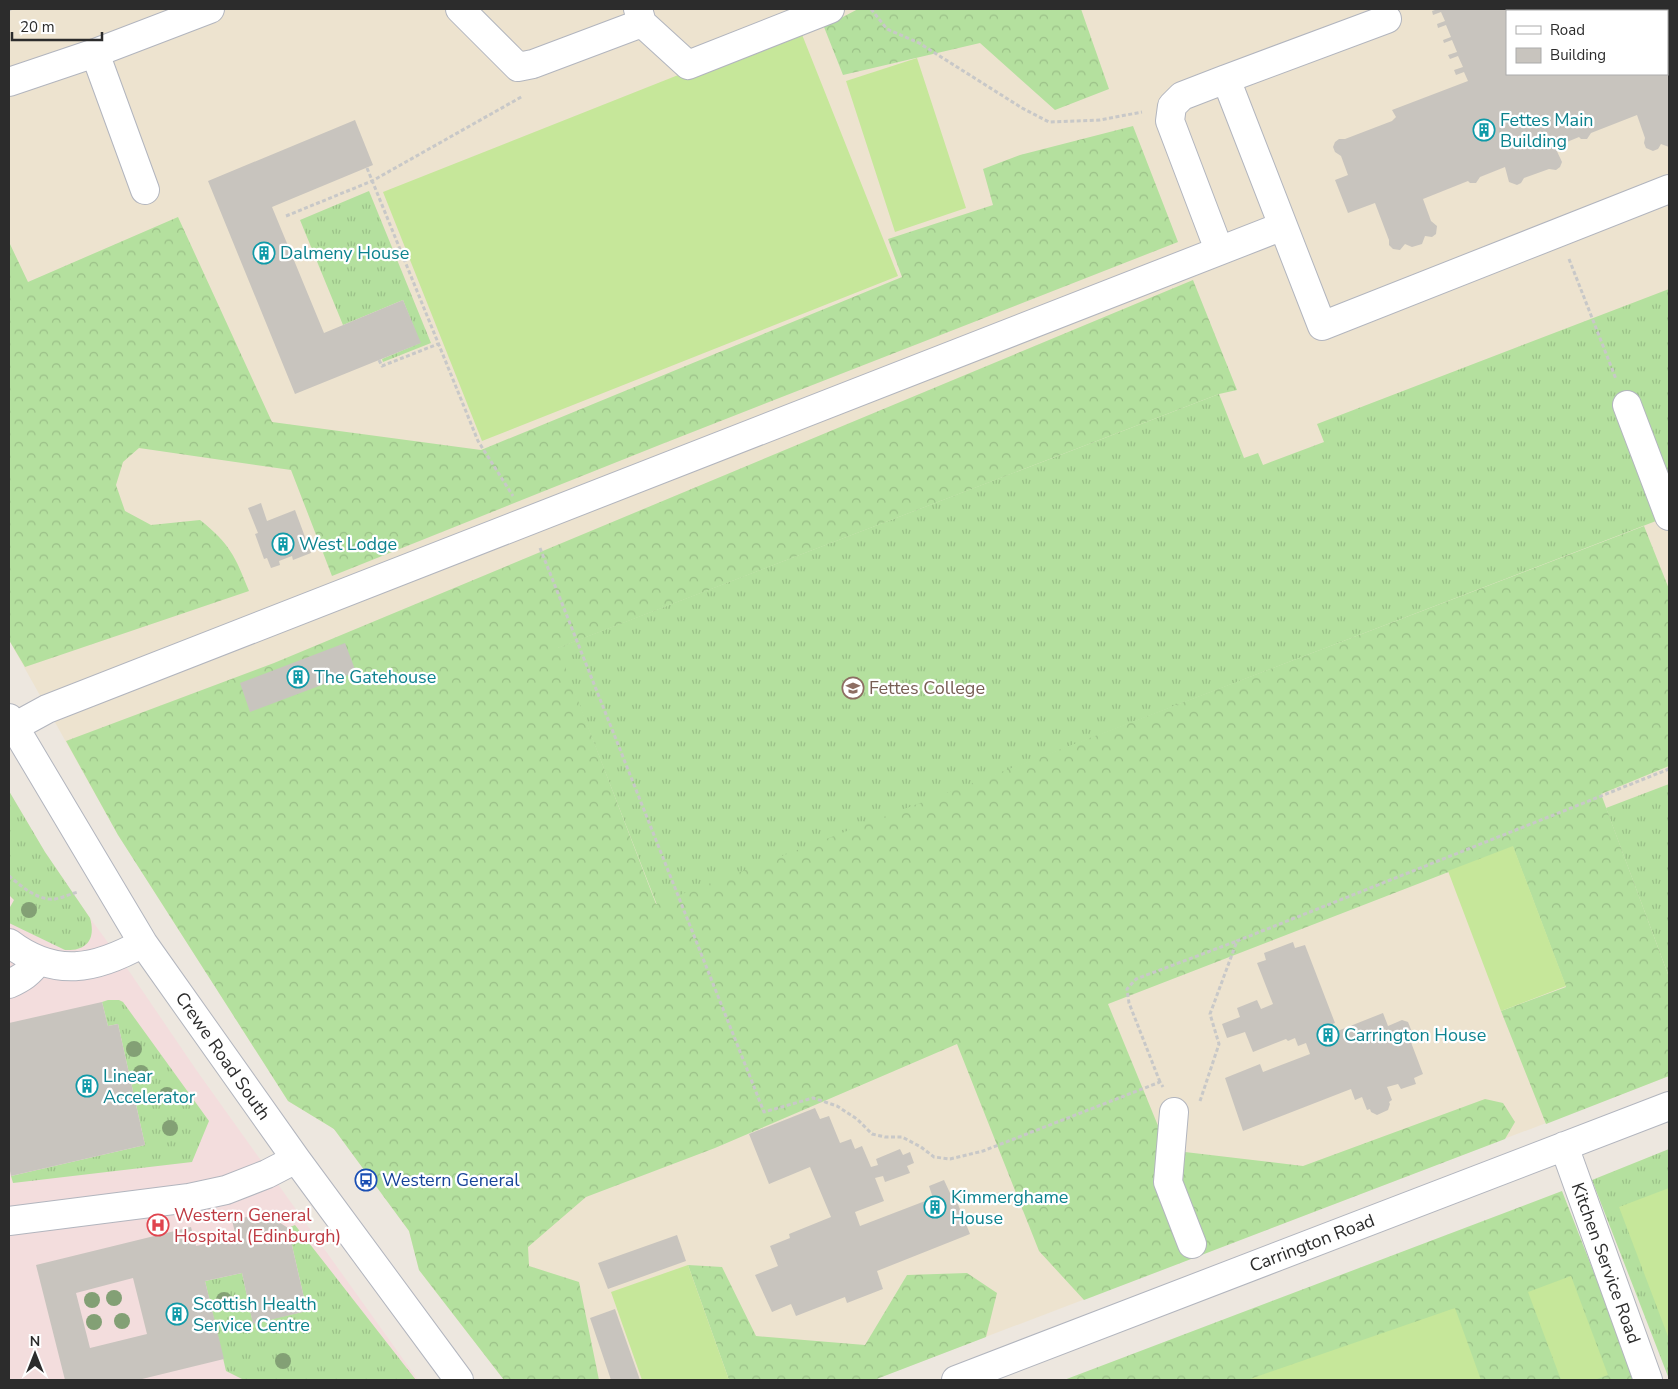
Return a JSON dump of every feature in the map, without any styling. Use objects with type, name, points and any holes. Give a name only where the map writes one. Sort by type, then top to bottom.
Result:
[{"type":"street","points":[[9,82],[95,53],[210,9]]},
{"type":"street","points":[[460,9],[518,67],[533,64],[640,16],[688,65],[830,9]]},
{"type":"street","points":[[1218,250],[1170,121],[1172,106],[1182,96],[1387,19]]},
{"type":"street","points":[[95,53],[145,190]]},
{"type":"street","points":[[1226,79],[1322,326],[1669,189]]},
{"type":"street","points":[[11,723],[1282,226]]},
{"type":"street","points":[[1627,405],[1669,516]]},
{"type":"street","name":"Crewe Road South","points":[[11,723],[143,943],[296,1159],[459,1380]]},
{"type":"street","points":[[9,943],[23,954],[38,961],[53,966],[72,966],[93,964],[122,954],[143,943]]},
{"type":"street","points":[[9,984],[23,978],[38,961]]},
{"type":"street","name":"Carrington Road","points":[[956,1380],[1669,1106]]},
{"type":"street","points":[[1174,1112],[1168,1182],[1192,1244]]},
{"type":"street","name":"Kitchen Service Road","points":[[1564,1146],[1648,1380]]},
{"type":"street","points":[[9,1221],[189,1198],[226,1190],[267,1174],[296,1159]]},
{"type":"path","points":[[871,9],[887,29],[919,43],[1022,108],[1049,122],[1100,120],[1172,106]]},
{"type":"path","points":[[286,216],[372,181],[524,96]]},
{"type":"path","points":[[367,168],[478,441],[529,520],[764,1112],[813,1098],[837,1106],[857,1119],[872,1134],[885,1137],[902,1137],[921,1147],[934,1157],[950,1159],[983,1151],[1160,1082]]},
{"type":"path","points":[[1559,233],[1627,405]]},
{"type":"path","points":[[379,360],[382,366],[438,344]]},
{"type":"path","points":[[1237,941],[1210,1014],[1219,1044],[1200,1102],[1174,1112],[1129,1003],[1127,989],[1136,979],[1237,941],[1669,769]]},
{"type":"path","points":[[9,876],[21,887],[47,899],[55,899],[107,882]]},
{"type":"shaded area","name":"Fettes College","points":[[9,9],[1669,9],[1669,1076],[873,1380],[504,1380],[419,1270],[409,1231],[334,1129],[288,1101],[118,835],[9,640]]},
{"type":"shaded area","name":"Western General Hospital (Edinburgh)","points":[[9,791],[45,852],[90,918],[418,1380],[9,1380]]},
{"type":"green space","points":[[858,9],[1081,9],[1109,89],[1055,110],[980,43],[843,75],[824,27]]},
{"type":"green space","points":[[1570,9],[1633,9],[1630,10]]},
{"type":"green space","points":[[799,27],[898,276],[482,441],[383,192]]},
{"type":"green space","points":[[917,58],[966,208],[895,232],[846,81]]},
{"type":"green space","points":[[1133,126],[1178,242],[662,444],[332,576],[291,470],[139,448],[123,462],[116,485],[125,511],[151,525],[200,520],[218,536],[230,551],[249,591],[25,667],[9,640],[9,242],[28,282],[178,217],[272,422],[481,450],[902,277],[888,239],[993,205],[983,169],[1020,155]]},
{"type":"green space","points":[[369,191],[431,343],[383,362],[382,359],[420,343],[403,300],[343,325],[300,220]]},
{"type":"green space","points":[[1193,280],[1237,390],[1219,394],[558,648],[656,904],[1644,526],[1669,589],[1669,766],[1601,794],[1669,977],[1669,1076],[1546,1124],[1501,1011],[1566,987],[1513,847],[1108,1004],[1168,1150],[1303,1166],[1485,1099],[1503,1103],[1515,1122],[1505,1139],[1084,1300],[1039,1251],[957,1044],[715,1148],[586,1197],[528,1247],[529,1266],[579,1282],[599,1380],[504,1380],[419,1270],[409,1231],[334,1129],[288,1101],[118,835],[66,741],[274,663]]},
{"type":"green space","points":[[1669,289],[1669,516],[657,905],[557,648],[1219,394],[1244,458],[1258,453],[1263,465],[1324,442],[1317,424]]},
{"type":"green space","points":[[1669,784],[1669,977],[1606,808]]},
{"type":"green space","points":[[9,791],[45,852],[90,918],[92,925],[91,938],[84,946],[73,950],[65,950],[9,923],[9,909],[14,900],[9,895]]},
{"type":"green space","points":[[1513,846],[1566,986],[1501,1011],[1448,871]]},
{"type":"green space","points":[[108,1000],[123,1002],[209,1121],[192,1162],[13,1183],[11,1176],[145,1145],[118,1024],[108,1026],[102,1002]]},
{"type":"green space","points":[[1669,1149],[1669,1379],[1592,1180]]},
{"type":"green space","points":[[1669,1188],[1669,1339],[1619,1207]]},
{"type":"green space","points":[[1562,1191],[1636,1380],[1064,1380]]},
{"type":"green space","points":[[295,1225],[416,1380],[244,1380],[226,1371],[205,1281],[242,1273],[253,1323],[307,1311],[288,1228]]},
{"type":"green space","points":[[688,1265],[722,1267],[756,1336],[865,1345],[907,1275],[967,1273],[997,1293],[986,1337],[874,1380],[729,1380]]},
{"type":"green space","points":[[688,1265],[729,1380],[642,1380],[611,1292]]},
{"type":"green space","points":[[1571,1276],[1608,1375],[1594,1380],[1561,1380],[1528,1292]]},
{"type":"green space","points":[[1455,1308],[1481,1380],[1247,1380]]},
{"type":"building","name":"Fettes Main Building","points":[[1438,9],[1506,9],[1506,75],[1668,75],[1668,16],[1669,147],[1661,144],[1658,149],[1653,151],[1646,148],[1645,138],[1637,115],[1591,133],[1587,139],[1579,137],[1555,147],[1562,162],[1556,170],[1549,169],[1524,178],[1517,185],[1509,182],[1505,167],[1480,177],[1476,183],[1468,181],[1423,199],[1431,221],[1437,226],[1436,234],[1432,237],[1425,236],[1422,244],[1412,247],[1405,244],[1400,250],[1393,249],[1389,245],[1389,240],[1375,203],[1348,213],[1335,180],[1348,175],[1341,156],[1335,152],[1333,147],[1339,139],[1345,139],[1392,121],[1396,117],[1392,110],[1468,81],[1464,72],[1456,75],[1454,70],[1463,67],[1458,56],[1450,59],[1448,55],[1457,52],[1452,40],[1444,43],[1443,40],[1451,37],[1446,25],[1438,28],[1437,24],[1445,21],[1441,12],[1433,15],[1432,11]]},
{"type":"building","name":"Dalmeny House","points":[[355,120],[373,165],[272,207],[324,333],[403,300],[421,343],[295,394],[208,181]]},
{"type":"building","name":"West Lodge","points":[[261,503],[267,521],[295,510],[311,553],[293,560],[292,556],[279,561],[280,565],[271,568],[267,558],[264,559],[255,534],[258,533],[248,508]]},
{"type":"building","name":"The Gatehouse","points":[[345,643],[356,672],[250,712],[240,683]]},
{"type":"building","name":"Carrington House","points":[[1293,942],[1295,948],[1305,945],[1335,1023],[1327,1026],[1330,1034],[1383,1013],[1388,1026],[1402,1020],[1408,1022],[1412,1032],[1409,1037],[1423,1074],[1414,1078],[1416,1084],[1401,1089],[1398,1084],[1387,1087],[1392,1100],[1389,1102],[1388,1110],[1377,1115],[1371,1112],[1370,1109],[1367,1110],[1362,1097],[1355,1100],[1351,1089],[1243,1131],[1225,1078],[1260,1064],[1263,1072],[1310,1054],[1306,1043],[1298,1046],[1295,1038],[1288,1041],[1286,1039],[1253,1052],[1245,1032],[1227,1038],[1222,1024],[1240,1017],[1237,1008],[1257,1000],[1261,1009],[1273,1004],[1257,963],[1266,960],[1264,953]]},
{"type":"building","name":"Linear Accelerator","points":[[102,1002],[108,1026],[118,1024],[145,1145],[11,1176],[9,1166],[9,1023]]},
{"type":"building","name":"Kimmerghame House","points":[[815,1108],[820,1119],[829,1116],[840,1143],[851,1139],[855,1149],[862,1146],[871,1167],[878,1165],[876,1159],[900,1149],[903,1155],[910,1152],[914,1163],[907,1166],[910,1173],[885,1182],[883,1176],[875,1178],[884,1201],[855,1212],[860,1226],[933,1198],[929,1186],[944,1180],[950,1193],[953,1192],[970,1234],[877,1271],[883,1289],[847,1303],[845,1297],[796,1316],[791,1304],[772,1312],[755,1275],[778,1266],[770,1246],[790,1238],[789,1234],[831,1217],[810,1167],[769,1184],[749,1134]]},
{"type":"building","name":"Scottish Health Service Centre","points":[[265,1213],[288,1228],[307,1311],[253,1324],[242,1273],[205,1281],[224,1359],[138,1380],[65,1380],[36,1265],[191,1227],[196,1246],[236,1237],[232,1220]],"holes":[[[133,1278],[147,1334],[90,1348],[76,1293]]]},
{"type":"building","points":[[677,1235],[686,1261],[608,1289],[598,1263]]},
{"type":"building","points":[[615,1309],[640,1380],[611,1380],[590,1318]]},
{"type":"place","name":"Fettes Main Building","points":[[1484,130]]},
{"type":"place","name":"Dalmeny House","points":[[264,253]]},
{"type":"place","name":"West Lodge","points":[[283,544]]},
{"type":"place","name":"The Gatehouse","points":[[298,677]]},
{"type":"place","name":"Fettes College","points":[[853,688]]},
{"type":"place","name":"Carrington House","points":[[1328,1035]]},
{"type":"place","name":"Linear Accelerator","points":[[87,1086]]},
{"type":"place","name":"Western General","points":[[366,1180]]},
{"type":"place","name":"Kimmerghame House","points":[[935,1207]]},
{"type":"place","name":"Western General Hospital (Edinburgh)","points":[[158,1225]]},
{"type":"place","name":"Scottish Health Service Centre","points":[[177,1314]]}]
